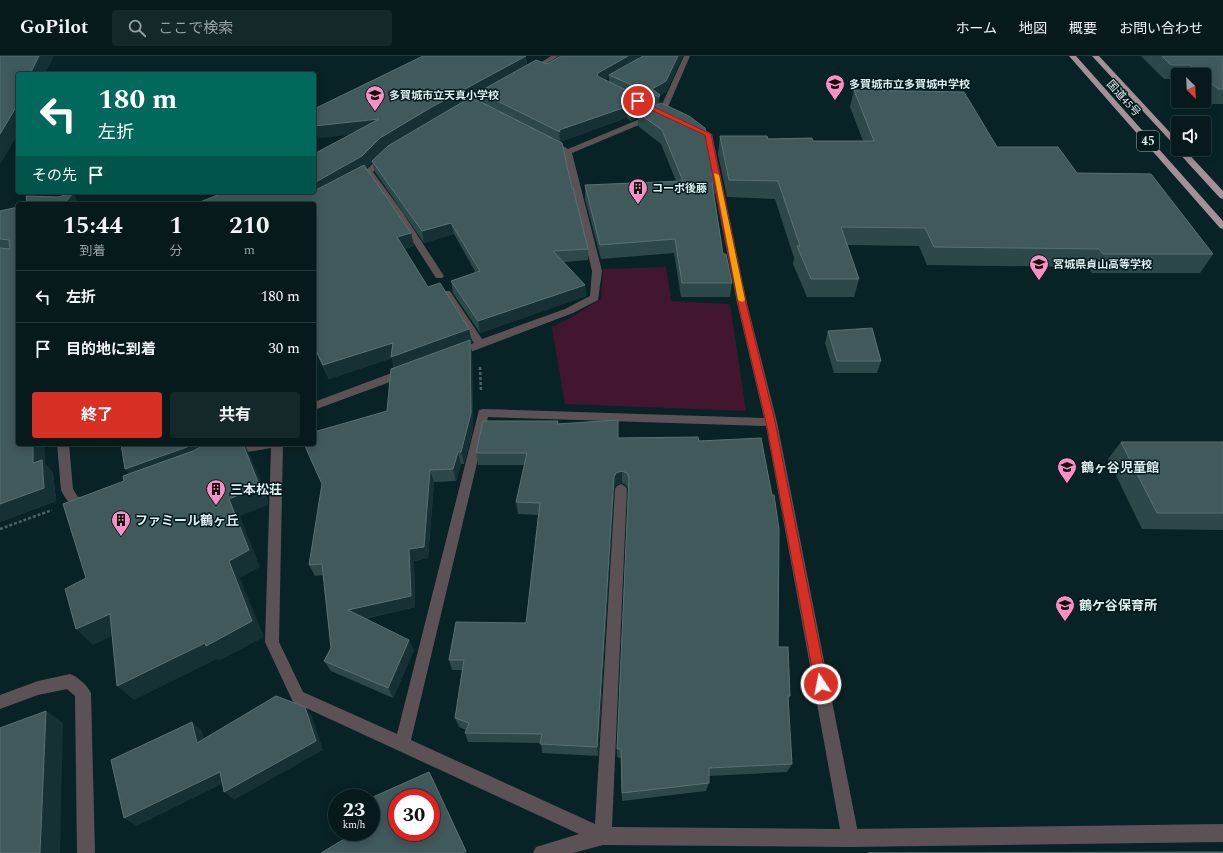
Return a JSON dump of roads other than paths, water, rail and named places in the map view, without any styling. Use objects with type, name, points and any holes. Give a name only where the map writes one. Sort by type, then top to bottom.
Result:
[{"type":"highway","name":"国道45号","points":[[1072,56],[1223,226]]},
{"type":"highway","name":"国道45号","points":[[1095,56],[1171,138]]},
{"type":"highway","points":[[1186,156],[1223,196]]},
{"type":"street","points":[[524,75],[556,56]]},
{"type":"street","points":[[568,152],[658,110],[687,56]]},
{"type":"street","points":[[658,110],[708,134],[742,303],[771,422],[850,838]]},
{"type":"street","points":[[542,139],[568,152]]},
{"type":"street","points":[[346,186],[369,172],[393,151]]},
{"type":"street","points":[[444,358],[569,311],[595,298],[596,271],[568,152]]},
{"type":"street","points":[[369,172],[399,213],[439,276]]},
{"type":"street","points":[[447,293],[480,344]]},
{"type":"street","points":[[316,405],[415,368]]},
{"type":"street","points":[[402,744],[483,412],[771,422]]},
{"type":"street","points":[[63,446],[68,490],[75,502],[100,501]]},
{"type":"street","points":[[216,455],[221,452],[256,446]]},
{"type":"street","points":[[277,446],[272,642],[298,697],[603,836]]},
{"type":"street","points":[[603,836],[621,488]]},
{"type":"street","points":[[0,702],[38,688],[70,681],[83,693],[86,853]]},
{"type":"street","points":[[542,853],[603,836],[850,838],[1223,833]]},
{"type":"place","name":"多賀城市立多賀城中学校","points":[[835,101]]},
{"type":"place","name":"多賀城市立天真小学校","points":[[375,112]]},
{"type":"place","name":"コーポ後藤","points":[[638,205]]},
{"type":"place","name":"宮城県貞山高等学校","points":[[1039,281]]},
{"type":"place","name":"鶴ヶ谷児童館","points":[[1067,484]]},
{"type":"place","name":"三本松荘","points":[[216,506]]},
{"type":"place","name":"ファミール鶴ヶ丘","points":[[121,537]]},
{"type":"place","name":"鶴ケ谷保育所","points":[[1065,622]]}]
